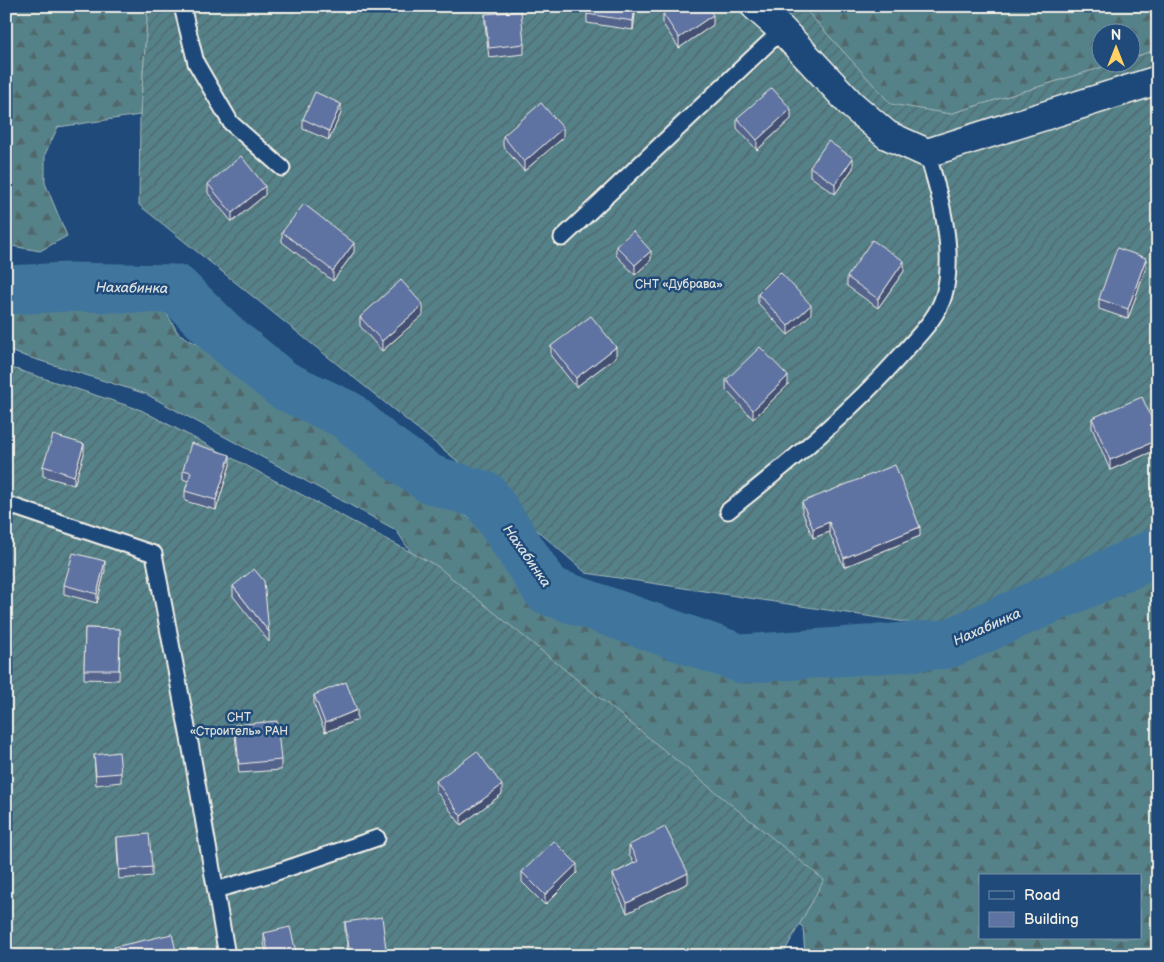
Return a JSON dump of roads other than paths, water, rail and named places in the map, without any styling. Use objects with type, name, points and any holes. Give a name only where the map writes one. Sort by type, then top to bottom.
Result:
[{"type":"street","points":[[755,6],[782,30],[852,104],[887,135],[927,153],[1158,80]]},
{"type":"lane","points":[[182,6],[196,63],[231,123],[282,168]]},
{"type":"lane","points":[[562,238],[782,30]]},
{"type":"lane","points":[[728,512],[808,447],[867,394],[928,325],[944,295],[948,255],[942,200],[927,153]]},
{"type":"lane","points":[[6,504],[154,554],[227,956]]},
{"type":"lane","points":[[216,890],[274,873],[377,838]]},
{"type":"waterway","name":"Нахабинка","points":[[6,290],[69,287],[176,289],[225,337],[283,385],[347,415],[379,443],[430,479],[485,496],[547,590],[742,659],[948,644],[1158,552]]},
{"type":"park label","name":"СНТ «Дубрава»","points":[[679,284]]},
{"type":"park label","name":"СНТ «Строитель» РАН","points":[[239,724]]}]
